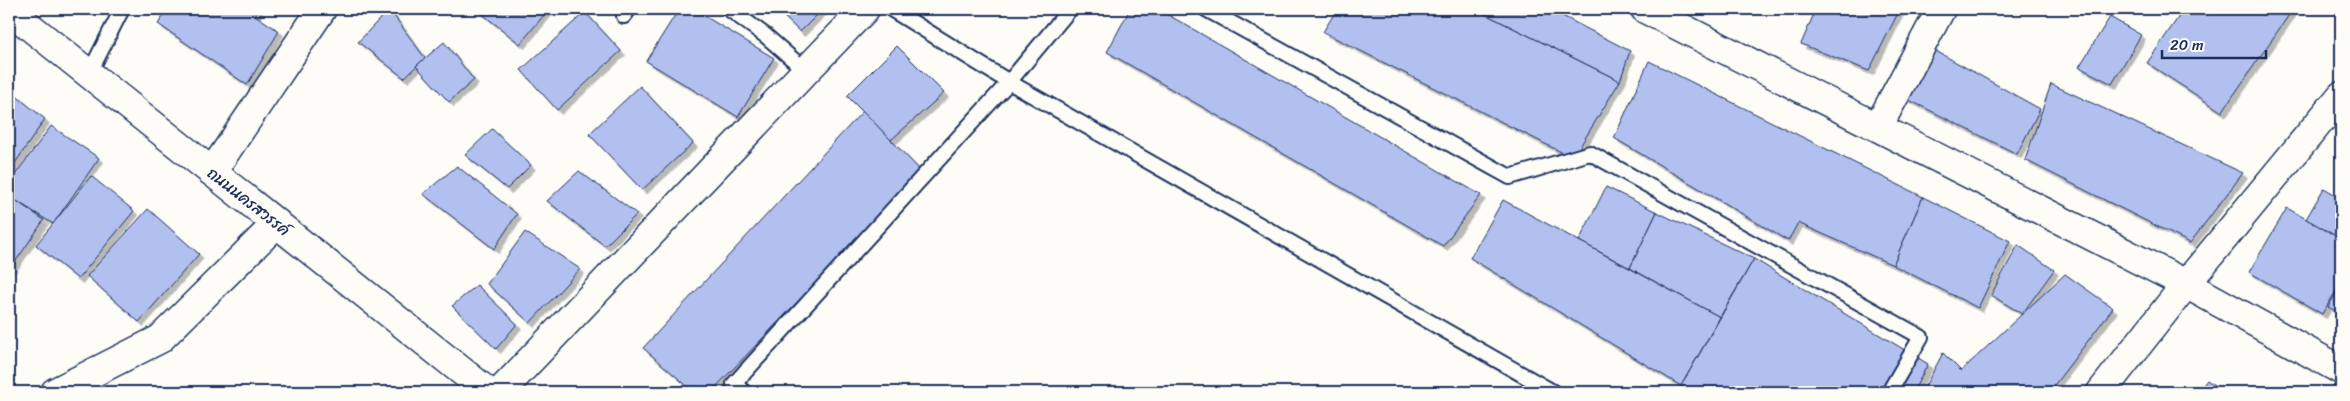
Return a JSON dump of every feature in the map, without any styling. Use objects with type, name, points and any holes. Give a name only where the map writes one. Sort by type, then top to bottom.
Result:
[{"type":"street","points":[[212,172],[322,9]]},
{"type":"street","points":[[500,392],[865,9]]},
{"type":"street","points":[[1645,9],[2186,284],[2341,370]]},
{"type":"street","points":[[1878,127],[1941,9]]},
{"type":"street","name":"ถนนนครสวรรค์","points":[[9,10],[488,392]]},
{"type":"street","points":[[2100,392],[2341,96]]},
{"type":"street","points":[[55,392],[160,339],[277,223]]},
{"type":"lane","points":[[89,74],[122,9]]},
{"type":"lane","points":[[729,9],[766,36],[806,71]]},
{"type":"lane","points":[[890,9],[1009,82],[1553,392]]},
{"type":"lane","points":[[744,392],[734,384],[1009,82],[1070,9]]},
{"type":"lane","points":[[1206,9],[1510,177],[1590,153],[1921,337],[1889,392]]},
{"type":"building","points":[[168,9],[258,9],[255,15],[279,31],[247,85],[158,24]]},
{"type":"building","points":[[389,9],[425,58],[404,78],[358,42]]},
{"type":"building","points":[[476,9],[549,9],[520,44]]},
{"type":"building","points":[[679,9],[693,9],[774,58],[738,117],[646,61]]},
{"type":"building","points":[[776,9],[823,9],[800,32]]},
{"type":"building","points":[[1130,9],[1158,9],[1481,195],[1443,246],[1107,52]]},
{"type":"building","points":[[1337,9],[1475,9],[1620,81],[1573,158],[1323,32]]},
{"type":"building","points":[[1475,9],[1549,9],[1630,51],[1620,81]]},
{"type":"building","points":[[1816,9],[1900,9],[1869,71],[1801,44]]},
{"type":"building","points":[[2184,9],[2293,9],[2222,112],[2147,63]]},
{"type":"building","points":[[585,12],[621,51],[557,110],[521,70]]},
{"type":"building","points":[[2110,17],[2141,35],[2112,84],[2079,67]]},
{"type":"building","points":[[444,42],[474,80],[449,102],[416,66]]},
{"type":"building","points":[[897,46],[944,93],[891,140],[847,96]]},
{"type":"building","points":[[1927,46],[2040,109],[2017,154],[1901,96]]},
{"type":"building","points":[[1649,61],[1923,197],[1893,265],[1798,223],[1788,241],[1614,138]]},
{"type":"building","points":[[2051,84],[2243,173],[2190,243],[2025,160]]},
{"type":"building","points":[[640,86],[693,143],[642,190],[589,134]]},
{"type":"building","points":[[9,90],[45,119],[9,172]]},
{"type":"building","points":[[863,111],[922,172],[711,392],[694,392],[643,348]]},
{"type":"building","points":[[51,126],[99,158],[53,224],[9,196],[9,183]]},
{"type":"building","points":[[492,129],[531,165],[507,189],[465,155]]},
{"type":"building","points":[[457,166],[517,214],[494,249],[423,194]]},
{"type":"building","points":[[579,171],[637,214],[605,246],[547,201]]},
{"type":"building","points":[[91,176],[134,211],[78,279],[36,245]]},
{"type":"building","points":[[1606,187],[1657,212],[1630,268],[1579,241]]},
{"type":"building","points":[[2324,188],[2341,198],[2341,239],[2306,219]]},
{"type":"building","points":[[9,196],[44,220],[9,271]]},
{"type":"building","points":[[1923,197],[2010,241],[1978,308],[1893,265]]},
{"type":"building","points":[[1503,200],[1720,317],[1681,386],[1470,258]]},
{"type":"building","points":[[2287,208],[2341,239],[2341,283],[2322,314],[2249,272]]},
{"type":"building","points":[[148,209],[199,254],[139,322],[87,276]]},
{"type":"building","points":[[1657,212],[1754,259],[1720,317],[1630,268]]},
{"type":"building","points":[[525,232],[580,269],[530,323],[487,284]]},
{"type":"building","points":[[2018,245],[2054,270],[2022,314],[1991,295]]},
{"type":"building","points":[[1754,259],[1928,364],[1913,392],[1691,392],[1681,386]]},
{"type":"building","points":[[2065,274],[2113,308],[2049,392],[1922,392],[1943,353],[1961,371]]},
{"type":"building","points":[[477,285],[517,324],[496,349],[452,306]]},
{"type":"building","points":[[2341,285],[2341,314],[2328,307]]},
{"type":"building","points":[[2207,380],[2224,392],[2198,392]]}]
